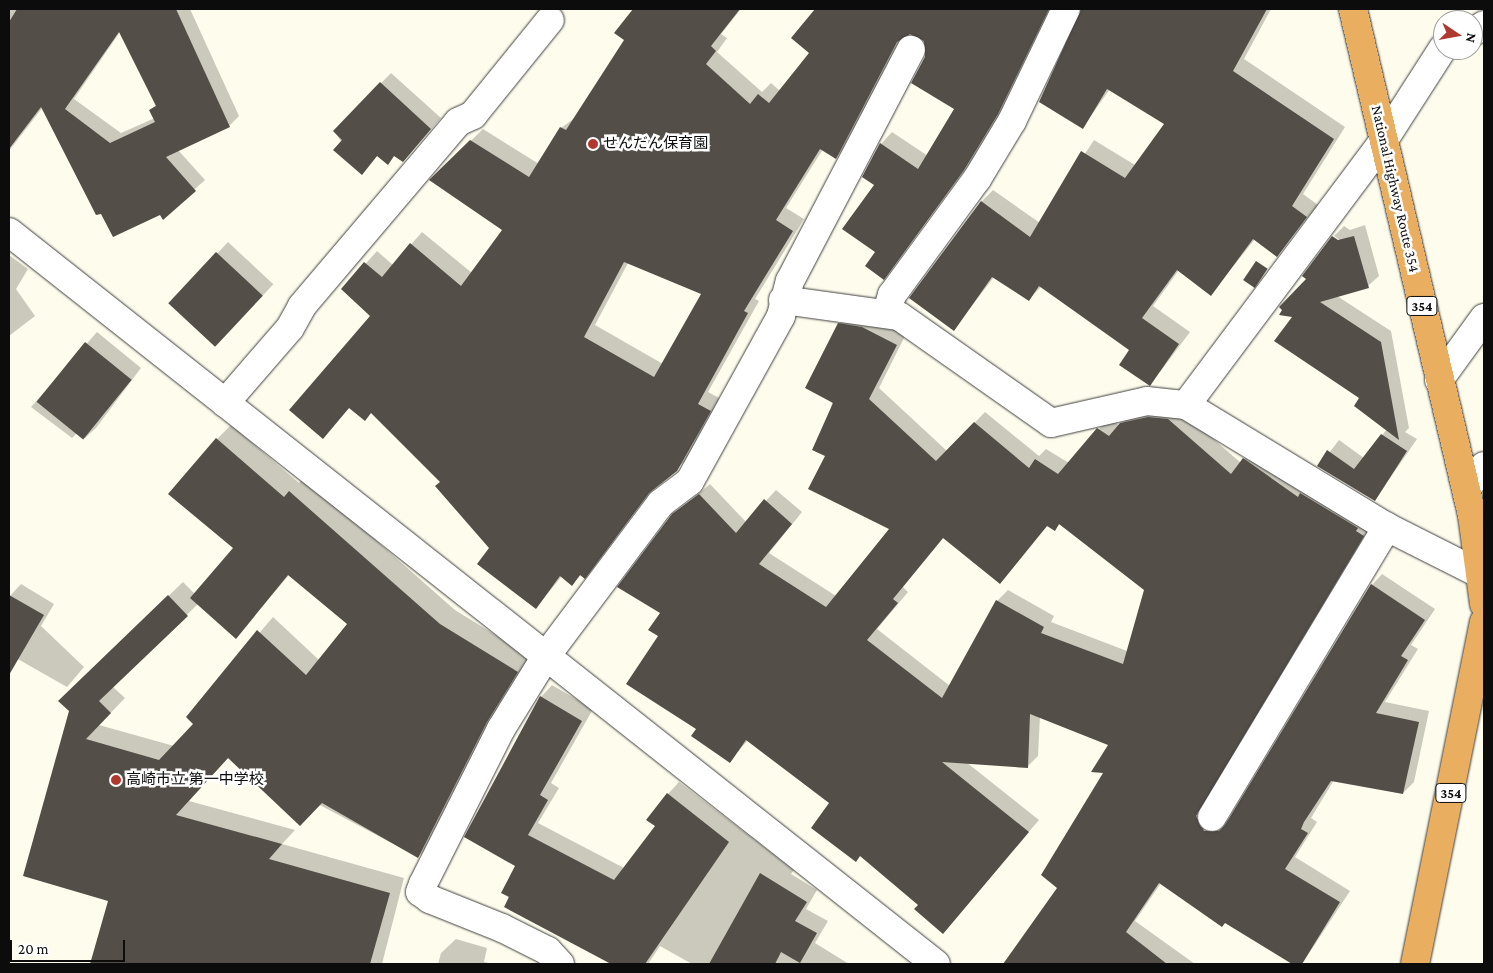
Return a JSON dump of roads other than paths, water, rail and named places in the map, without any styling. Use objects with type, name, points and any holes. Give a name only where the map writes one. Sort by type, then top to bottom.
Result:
[{"type":"highway","name":"National Highway Route 354","points":[[1353,9],[1466,489],[1482,575],[1484,604]]},
{"type":"highway","name":"354","points":[[1415,964],[1484,622]]},
{"type":"street","points":[[887,312],[892,295],[977,179],[1012,121],[1066,9]]},
{"type":"street","points":[[225,403],[290,328],[302,306],[458,122],[473,115],[550,20]]},
{"type":"street","points":[[560,964],[540,948],[420,892],[501,729],[546,656],[661,503],[690,481],[781,316],[783,300],[911,50]]},
{"type":"street","points":[[1186,405],[1384,140],[1435,60]]},
{"type":"street","points":[[9,232],[936,964]]},
{"type":"street","points":[[783,300],[887,312],[1051,423],[1148,401],[1186,405],[1388,527],[1482,575]]},
{"type":"street","points":[[1439,380],[1484,318]]},
{"type":"street","points":[[1466,489],[1484,466]]},
{"type":"street","points":[[1212,817],[1388,527]]},
{"type":"place","name":"せんだん保育園","points":[[593,144]]},
{"type":"place","name":"高崎市立 第一中学校","points":[[116,780]]}]
